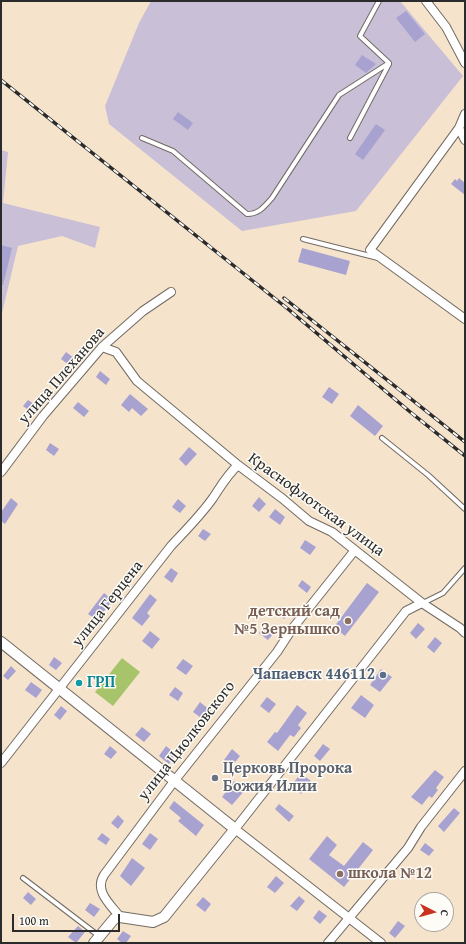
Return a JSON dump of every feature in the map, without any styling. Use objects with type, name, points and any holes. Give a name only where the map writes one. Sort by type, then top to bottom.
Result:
[{"type":"street","points":[[426,1],[446,27],[465,63]]},
{"type":"street","points":[[465,114],[459,128],[370,250],[465,319]]},
{"type":"street","points":[[459,128],[465,140]]},
{"type":"street","name":"улица Плеханова","points":[[1,472],[43,416],[102,347],[142,311],[171,292]]},
{"type":"street","name":"Краснофлотская улица","points":[[102,347],[116,352],[136,381],[238,465],[284,499],[309,521],[332,532],[422,603],[460,628],[465,633]]},
{"type":"street","name":"улица Герцена","points":[[1,763],[172,546],[196,520],[213,498],[226,477],[238,465]]},
{"type":"street","name":"улица Циолковского","points":[[120,917],[101,893],[100,880],[175,780],[277,652],[292,629],[355,550]]},
{"type":"street","points":[[97,939],[114,919],[120,917],[153,922],[164,917],[406,611],[422,603]]},
{"type":"street","points":[[1,642],[235,829],[381,943]]},
{"type":"street","points":[[328,943],[408,848],[421,827],[465,771]]},
{"type":"lane","points":[[379,1],[360,36],[389,64]]},
{"type":"lane","points":[[350,138],[389,64]]},
{"type":"lane","points":[[142,138],[173,151],[247,214],[254,214],[262,210],[272,198],[339,95],[389,64]]},
{"type":"lane","points":[[302,239],[384,260]]},
{"type":"lane","points":[[382,438],[428,475],[465,510]]},
{"type":"lane","points":[[422,603],[443,594],[465,568]]},
{"type":"lane","points":[[23,878],[97,939]]},
{"type":"shaded area","points":[[151,1],[400,1],[463,76],[356,211],[242,231],[109,124],[105,106],[139,23]]},
{"type":"shaded area","points":[[1,150],[8,152],[3,203],[100,227],[95,248],[62,236],[18,246],[1,317]]},
{"type":"green space","points":[[122,658],[140,672],[113,706],[95,692]]},
{"type":"building","points":[[406,11],[425,34],[415,42],[396,18]]},
{"type":"building","points":[[362,55],[376,64],[366,73],[355,65]]},
{"type":"building","points":[[178,112],[193,123],[188,130],[173,119]]},
{"type":"building","points":[[376,124],[385,130],[363,160],[355,154]]},
{"type":"building","points":[[459,178],[465,183],[465,195],[451,184],[455,179],[457,181]]},
{"type":"building","points":[[1,245],[12,248],[3,285],[1,285]]},
{"type":"building","points":[[302,248],[350,261],[346,275],[298,262]]},
{"type":"building","points":[[66,352],[74,358],[69,365],[61,359]]},
{"type":"building","points":[[100,371],[110,379],[106,385],[96,377]]},
{"type":"building","points":[[329,387],[339,394],[332,404],[322,397]]},
{"type":"building","points":[[130,394],[148,409],[141,416],[132,408],[129,412],[121,405]]},
{"type":"building","points":[[28,400],[37,406],[32,413],[23,406]]},
{"type":"building","points":[[78,402],[89,411],[84,417],[73,408]]},
{"type":"building","points":[[358,405],[383,426],[375,436],[350,416]]},
{"type":"building","points":[[50,443],[59,449],[54,456],[46,450]]},
{"type":"building","points":[[189,447],[197,454],[186,466],[179,459]]},
{"type":"building","points":[[259,497],[266,504],[259,512],[252,506]]},
{"type":"building","points":[[11,498],[18,504],[5,524],[1,521],[1,512]]},
{"type":"building","points":[[178,499],[186,506],[180,513],[172,507]]},
{"type":"building","points":[[275,509],[285,517],[280,525],[269,517]]},
{"type":"building","points":[[203,529],[211,534],[205,541],[198,536]]},
{"type":"building","points":[[305,540],[316,547],[310,555],[300,548]]},
{"type":"building","points":[[171,568],[178,573],[172,583],[164,577]]},
{"type":"building","points":[[302,580],[311,587],[307,593],[298,586]]},
{"type":"building","points":[[367,583],[379,592],[345,636],[334,627]]},
{"type":"building","points":[[104,593],[113,600],[97,620],[88,614]]},
{"type":"building","points":[[150,594],[157,600],[147,613],[150,616],[142,626],[132,618]]},
{"type":"building","points":[[280,606],[289,613],[284,619],[276,612]]},
{"type":"building","points":[[418,623],[425,629],[416,639],[410,633]]},
{"type":"building","points":[[264,627],[273,634],[268,640],[259,633]]},
{"type":"building","points":[[150,631],[160,639],[152,649],[142,641]]},
{"type":"building","points":[[435,637],[442,643],[434,653],[427,647]]},
{"type":"building","points":[[54,657],[62,663],[56,670],[49,665]]},
{"type":"building","points":[[183,659],[193,666],[186,675],[176,668]]},
{"type":"building","points":[[11,666],[16,671],[8,680],[3,676]]},
{"type":"building","points":[[381,669],[392,677],[380,692],[370,685]]},
{"type":"building","points":[[31,682],[42,690],[36,698],[25,690]]},
{"type":"building","points":[[175,687],[183,693],[178,701],[169,695]]},
{"type":"building","points":[[361,695],[374,705],[365,718],[351,708]]},
{"type":"building","points":[[267,697],[276,704],[269,713],[260,706]]},
{"type":"building","points":[[200,702],[211,711],[204,720],[193,712]]},
{"type":"building","points":[[297,705],[307,713],[298,725],[301,728],[294,737],[290,735],[278,751],[267,742],[275,732],[277,733]]},
{"type":"building","points":[[61,706],[67,711],[60,720],[54,715]]},
{"type":"building","points":[[142,727],[151,734],[144,742],[135,735]]},
{"type":"building","points":[[323,744],[330,749],[320,761],[314,756]]},
{"type":"building","points":[[110,746],[117,752],[111,759],[104,754]]},
{"type":"building","points":[[166,746],[176,754],[169,764],[159,756]]},
{"type":"building","points":[[232,749],[240,756],[232,766],[224,760]]},
{"type":"building","points":[[435,770],[444,777],[436,788],[438,790],[432,798],[429,796],[422,805],[411,797]]},
{"type":"building","points":[[303,775],[311,781],[301,794],[291,786],[298,777],[300,778]]},
{"type":"building","points":[[234,781],[245,790],[232,805],[222,797]]},
{"type":"building","points":[[174,801],[204,825],[196,836],[178,821],[181,818],[169,808]]},
{"type":"building","points":[[279,804],[294,816],[289,822],[275,809]]},
{"type":"building","points":[[454,808],[460,813],[444,832],[438,826]]},
{"type":"building","points":[[118,815],[124,821],[118,829],[111,823]]},
{"type":"building","points":[[102,833],[110,839],[106,845],[97,839]]},
{"type":"building","points":[[150,833],[158,839],[150,850],[142,844]]},
{"type":"building","points":[[327,836],[337,845],[329,855],[344,866],[363,842],[373,850],[344,887],[309,859]]},
{"type":"building","points":[[425,843],[434,850],[429,856],[420,850]]},
{"type":"building","points":[[132,858],[145,868],[131,886],[120,876]]},
{"type":"building","points":[[276,876],[284,883],[275,893],[267,887]]},
{"type":"building","points":[[28,892],[36,899],[31,905],[23,898]]},
{"type":"building","points":[[299,896],[305,901],[297,911],[290,906]]},
{"type":"building","points":[[203,897],[211,904],[205,912],[196,905]]},
{"type":"building","points":[[90,903],[100,909],[94,917],[85,910]]},
{"type":"building","points":[[319,910],[327,916],[320,924],[313,918]]},
{"type":"building","points":[[398,921],[405,926],[395,938],[389,933]]},
{"type":"building","points":[[78,926],[85,932],[76,943],[68,937]]},
{"type":"building","points":[[123,931],[131,936],[126,943],[122,943],[117,939]]},
{"type":"railway","points":[[1,80],[288,309],[465,456]]},
{"type":"railway","points":[[284,298],[465,442]]},
{"type":"place","name":"детский сад №5 Зернышко","points":[[348,621]]},
{"type":"place","name":"Чапаевск 446112","points":[[383,675]]},
{"type":"place","name":"ГРП","points":[[79,683]]},
{"type":"place","name":"Церковь Пророка Божия Илии","points":[[215,778]]},
{"type":"place","name":"школа №12","points":[[340,874]]}]
